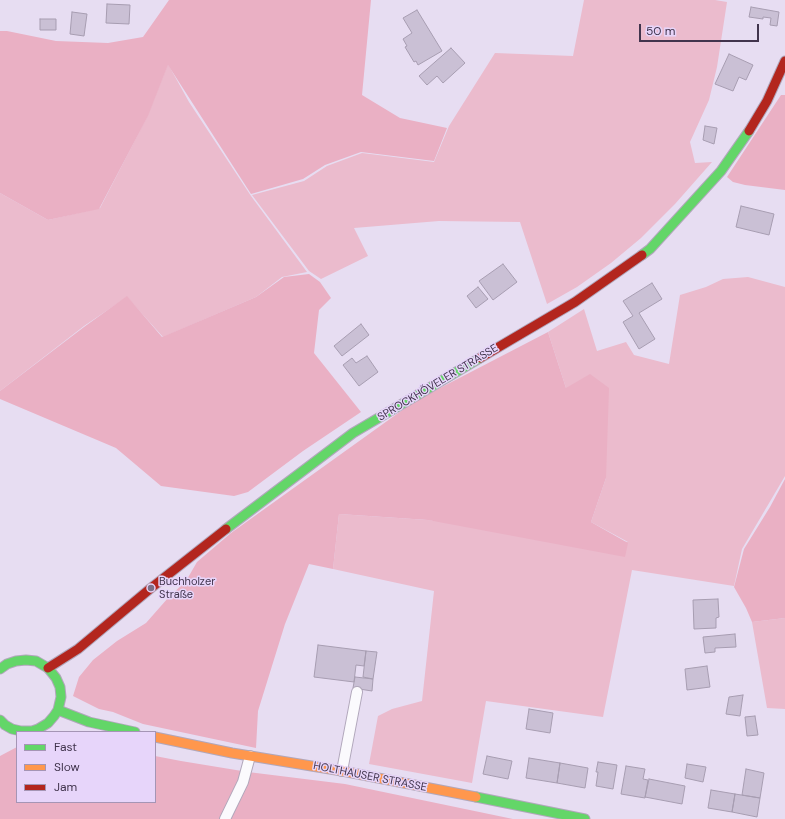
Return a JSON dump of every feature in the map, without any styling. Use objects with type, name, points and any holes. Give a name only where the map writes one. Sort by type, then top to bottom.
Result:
[{"type":"street","name":"SPROCKHÖVELER STRASSE","points":[[48,668],[78,649],[191,556],[353,433],[575,302],[650,249],[722,171],[767,101],[785,61]]},
{"type":"street","points":[[0,669],[7,664],[16,661],[36,661],[48,668],[56,678],[60,687],[61,697],[58,710],[54,716],[48,723],[38,729],[32,731],[12,729],[0,720]]},
{"type":"street","points":[[58,710],[89,722],[130,731]]},
{"type":"street","name":"HOLTHAUSER STRASSE","points":[[156,737],[232,753],[342,771],[585,819]]},
{"type":"lane","points":[[342,771],[357,692]]},
{"type":"lane","points":[[225,819],[243,782],[250,756]]},
{"type":"shaded area","points":[[169,0],[371,0],[362,95],[400,118],[447,128],[434,161],[361,152],[325,165],[303,179],[251,194],[168,65],[148,116],[99,209],[48,220],[0,193],[0,31],[7,31],[56,41],[108,43],[143,37]]},
{"type":"shaded area","points":[[584,0],[715,0],[727,2],[717,67],[709,100],[690,142],[695,163],[712,162],[675,204],[641,238],[611,263],[577,287],[547,304],[520,222],[439,221],[354,228],[368,256],[321,279],[309,271],[252,195],[304,181],[327,166],[362,153],[434,162],[449,126],[495,53],[573,56]]},
{"type":"shaded area","points":[[168,64],[189,102],[251,196],[307,272],[282,277],[256,297],[163,337],[127,297],[84,326],[0,391],[0,193],[48,220],[100,208],[147,117]]},
{"type":"shaded area","points":[[781,95],[785,95],[785,190],[733,182],[727,177]]},
{"type":"shaded area","points":[[309,274],[320,282],[331,298],[319,310],[314,353],[361,412],[303,451],[248,492],[234,496],[161,486],[116,448],[0,399],[0,391],[127,296],[162,337],[256,297],[284,277]]},
{"type":"shaded area","points":[[748,277],[785,287],[785,476],[742,549],[734,586],[632,570],[603,717],[486,701],[472,783],[369,764],[378,716],[392,709],[422,701],[434,591],[333,569],[339,514],[428,520],[628,542],[591,522],[606,478],[566,388],[548,332],[584,309],[597,351],[626,342],[634,355],[669,364],[680,295],[706,287],[723,279]]},
{"type":"shaded area","points":[[548,332],[566,388],[590,374],[609,388],[606,478],[591,522],[628,543],[625,557],[428,520],[339,514],[333,569],[309,564],[285,624],[258,711],[256,748],[143,724],[113,712],[99,709],[73,696],[79,677],[93,660],[117,641],[146,623],[168,598],[186,581],[197,562],[231,533],[415,401]]},
{"type":"shaded area","points":[[785,479],[785,618],[752,622],[734,587],[744,549],[770,507]]},
{"type":"shaded area","points":[[785,618],[785,709],[767,708],[752,622]]},
{"type":"shaded area","points":[[16,748],[16,803],[156,803],[156,756],[248,772],[345,784],[513,819],[0,819],[0,756]]},
{"type":"building","points":[[107,4],[130,5],[129,24],[106,23]]},
{"type":"building","points":[[751,7],[779,12],[777,26],[770,25],[771,18],[763,17],[763,19],[749,17]]},
{"type":"building","points":[[417,10],[442,51],[418,65],[416,61],[414,62],[405,47],[407,46],[403,39],[412,33],[403,18]]},
{"type":"building","points":[[72,12],[87,14],[84,36],[70,34]]},
{"type":"building","points":[[40,19],[56,19],[56,30],[40,30]]},
{"type":"building","points":[[451,48],[465,63],[443,83],[437,76],[427,85],[419,76]]},
{"type":"building","points":[[729,54],[753,65],[746,80],[739,77],[733,91],[715,84]]},
{"type":"building","points":[[705,126],[717,128],[714,144],[703,140]]},
{"type":"building","points":[[741,206],[774,214],[769,235],[736,227]]},
{"type":"building","points":[[503,264],[517,282],[493,300],[479,281]]},
{"type":"building","points":[[652,283],[662,299],[639,313],[655,339],[639,349],[623,322],[633,316],[623,301]]},
{"type":"building","points":[[478,287],[488,299],[476,308],[467,296]]},
{"type":"building","points":[[361,324],[369,335],[342,356],[334,346]]},
{"type":"building","points":[[367,356],[378,372],[359,386],[343,365],[352,358],[356,363]]},
{"type":"building","points":[[718,599],[719,617],[716,618],[716,628],[694,629],[693,600]]},
{"type":"building","points":[[735,634],[736,647],[715,648],[715,652],[705,653],[703,637]]},
{"type":"building","points":[[318,645],[366,651],[364,666],[356,665],[354,682],[314,677]]},
{"type":"building","points":[[366,651],[377,652],[373,679],[363,677]]},
{"type":"building","points":[[707,666],[710,687],[687,690],[685,669]]},
{"type":"building","points":[[355,677],[373,679],[372,691],[353,688]]},
{"type":"building","points":[[743,695],[740,716],[726,714],[729,697]]},
{"type":"building","points":[[529,709],[553,713],[550,733],[526,729]]},
{"type":"building","points":[[755,716],[758,735],[747,736],[745,717]]},
{"type":"building","points":[[487,756],[512,761],[508,779],[483,774]]},
{"type":"building","points":[[529,758],[560,763],[557,783],[526,778]]},
{"type":"building","points":[[598,762],[617,765],[613,789],[596,786]]},
{"type":"building","points":[[560,763],[588,768],[585,788],[557,783]]},
{"type":"building","points":[[687,764],[706,767],[703,782],[685,778]]},
{"type":"building","points":[[626,766],[645,769],[643,779],[648,780],[645,798],[621,794]]},
{"type":"building","points":[[746,769],[764,773],[760,798],[742,795]]},
{"type":"building","points":[[649,779],[685,786],[682,804],[645,797]]},
{"type":"building","points":[[711,790],[735,794],[732,812],[708,808]]},
{"type":"building","points":[[735,794],[760,798],[757,817],[732,812]]},
{"type":"traffic: fast","points":[[642,255],[650,249],[721,171],[749,131]]},
{"type":"traffic: fast","points":[[226,529],[353,433],[480,358]]},
{"type":"traffic: fast","points":[[0,669],[7,664],[16,661],[36,661],[48,668],[56,678],[60,687],[61,697],[58,710],[54,716],[48,723],[38,729],[32,731],[12,729],[0,720]]},
{"type":"traffic: fast","points":[[58,710],[89,722],[130,731]]},
{"type":"traffic: fast","points":[[476,797],[585,819]]},
{"type":"traffic: slow","points":[[156,737],[232,753],[342,771],[476,797]]},
{"type":"traffic: jam","points":[[749,131],[767,101],[785,61]]},
{"type":"traffic: jam","points":[[480,358],[575,302],[642,255]]},
{"type":"traffic: jam","points":[[48,668],[78,649],[151,588],[226,529]]},
{"type":"place","name":"Buchholzer Straße","points":[[151,588]]}]
